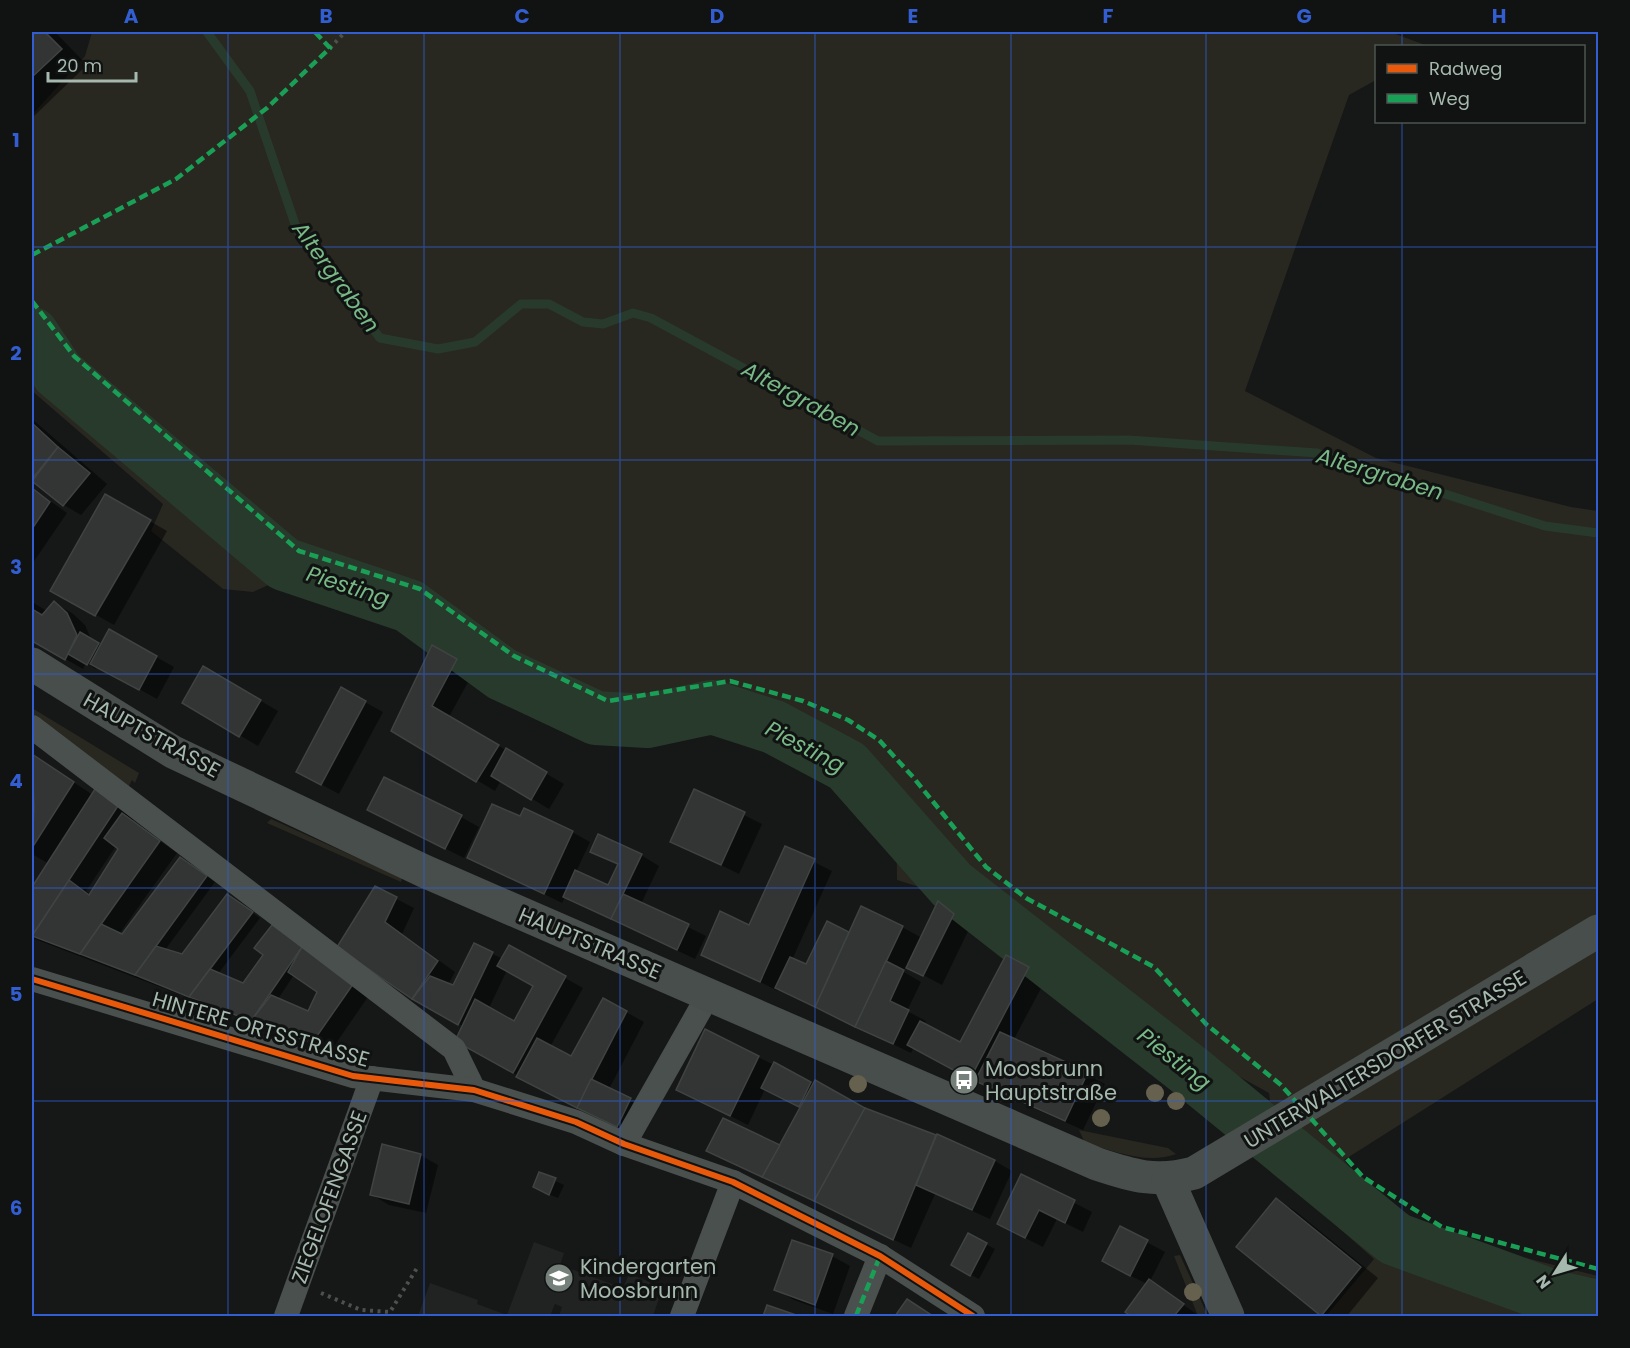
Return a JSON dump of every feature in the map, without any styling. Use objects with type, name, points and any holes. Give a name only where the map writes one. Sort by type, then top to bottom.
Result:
[{"type":"main road","name":"HAUPTSTRASSE","points":[[32,664],[173,752],[446,880],[1097,1164],[1131,1176],[1168,1180]]},
{"type":"main road","name":"UNTERWALTERSDORFER STRASSE","points":[[1168,1180],[1194,1173],[1239,1147],[1290,1113],[1599,931]]},
{"type":"main road","points":[[1168,1180],[1228,1317]]},
{"type":"street","points":[[32,727],[454,1049],[474,1090]]},
{"type":"street","name":"HINTERE ORTSSTRASSE","points":[[32,979],[353,1076],[474,1090],[576,1122],[624,1144],[733,1182],[880,1256],[973,1317]]},
{"type":"street","points":[[624,1144],[709,994]]},
{"type":"street","name":"ZIEGELOFENGASSE","points":[[286,1317],[372,1078]]},
{"type":"street","points":[[682,1317],[733,1182]]},
{"type":"street","points":[[856,1317],[880,1256]]},
{"type":"path","points":[[330,48],[345,32]]},
{"type":"path","points":[[298,1284],[361,1310],[390,1312],[417,1268]]},
{"type":"shaded area","points":[[92,32],[1390,32],[1425,45],[1375,45],[1375,81],[1349,95],[1245,391],[1376,458],[1571,507],[1598,511],[1598,999],[1344,1160],[1367,1190],[1447,1238],[1598,1276],[1598,1316],[1326,1316],[1374,1259],[1280,1176],[1269,1093],[1071,984],[980,906],[897,880],[896,816],[844,770],[806,764],[717,728],[664,737],[513,673],[428,600],[311,566],[253,592],[223,589],[151,531],[163,504],[32,391],[32,115],[85,56]]},
{"type":"shaded area","points":[[32,708],[139,773],[135,783],[132,780],[128,788],[32,717]]},
{"type":"shaded area","points":[[271,819],[402,878],[401,882],[267,823]]},
{"type":"shaded area","points":[[1079,1130],[1168,1148],[1176,1154],[1154,1158],[1119,1153],[1085,1143]]},
{"type":"shaded area","name":"Kindergarten Moosbrunn","points":[[534,1242],[564,1253],[560,1265],[623,1288],[629,1274],[663,1287],[653,1316],[559,1316],[562,1307],[555,1304],[550,1316],[418,1316],[430,1283],[478,1300],[477,1304],[507,1315]]},
{"type":"shaded area","points":[[1180,1255],[1208,1316],[1198,1316],[1174,1256]]},
{"type":"building","points":[[32,32],[45,32],[62,49],[32,77]]},
{"type":"building","points":[[32,423],[58,447],[32,479]]},
{"type":"building","points":[[58,447],[90,473],[63,506],[32,481]]},
{"type":"building","points":[[32,488],[50,502],[32,529]]},
{"type":"building","points":[[105,494],[151,520],[95,616],[50,591]]},
{"type":"building","points":[[54,601],[67,613],[77,635],[65,660],[32,641],[32,609],[42,615]]},
{"type":"building","points":[[109,629],[157,656],[139,690],[90,664]]},
{"type":"building","points":[[80,632],[99,643],[87,665],[68,654]]},
{"type":"building","points":[[432,645],[457,659],[432,706],[499,745],[476,782],[391,731]]},
{"type":"building","points":[[203,666],[261,700],[239,737],[182,703]]},
{"type":"building","points":[[341,687],[366,701],[321,785],[296,772]]},
{"type":"building","points":[[506,748],[547,772],[531,800],[491,776]]},
{"type":"building","points":[[32,754],[74,782],[32,848],[34,807]]},
{"type":"building","points":[[384,777],[462,815],[445,849],[367,810]]},
{"type":"building","points":[[95,789],[118,806],[32,936],[32,887]]},
{"type":"building","points":[[694,789],[745,812],[721,865],[670,842]]},
{"type":"building","points":[[492,804],[520,816],[524,808],[573,831],[544,894],[467,858]]},
{"type":"building","points":[[122,813],[160,841],[80,954],[32,936],[69,880],[89,895],[118,849],[104,838]]},
{"type":"building","points":[[598,834],[642,854],[611,919],[563,897],[575,870],[608,885],[618,864],[590,852]]},
{"type":"building","points":[[785,846],[815,859],[760,982],[701,955],[720,911],[749,925]]},
{"type":"building","points":[[180,857],[207,876],[135,975],[80,954],[101,924],[122,934]]},
{"type":"building","points":[[375,886],[397,897],[385,922],[438,961],[412,999],[337,947]]},
{"type":"building","points":[[227,894],[253,912],[189,997],[135,975],[156,946],[182,954]]},
{"type":"building","points":[[623,894],[689,924],[677,950],[611,919]]},
{"type":"building","points":[[938,901],[954,914],[923,976],[906,968]]},
{"type":"building","points":[[861,906],[903,926],[855,1027],[815,1007]]},
{"type":"building","points":[[827,921],[849,932],[815,1007],[775,988],[790,957],[806,964]]},
{"type":"building","points":[[272,925],[302,947],[251,1021],[189,997],[210,969],[243,983],[263,955],[254,948]]},
{"type":"building","points":[[474,943],[493,952],[458,1025],[412,999],[430,976],[453,985]]},
{"type":"building","points":[[509,945],[566,976],[513,1073],[455,1041],[475,999],[514,1021],[533,986],[497,966]]},
{"type":"building","points":[[302,947],[356,980],[312,1043],[251,1021],[271,995],[308,1011],[317,992],[288,972]]},
{"type":"building","points":[[1006,955],[1029,967],[970,1079],[907,1045],[920,1021],[960,1042]]},
{"type":"building","points":[[886,961],[904,970],[890,1001],[909,1010],[893,1044],[855,1027]]},
{"type":"building","points":[[603,998],[627,1011],[577,1108],[516,1077],[537,1038],[571,1056]]},
{"type":"building","points":[[705,1029],[759,1056],[730,1116],[676,1090]]},
{"type":"building","points":[[1000,1032],[1088,1072],[1065,1121],[975,1081]]},
{"type":"building","points":[[774,1062],[811,1082],[799,1107],[761,1088]]},
{"type":"building","points":[[591,1079],[631,1098],[617,1127],[577,1108]]},
{"type":"building","points":[[815,1080],[865,1108],[814,1201],[762,1177]]},
{"type":"building","points":[[865,1108],[936,1135],[893,1240],[814,1201]]},
{"type":"building","points":[[723,1118],[780,1145],[762,1177],[706,1151]]},
{"type":"building","points":[[937,1134],[995,1160],[972,1210],[916,1185]]},
{"type":"building","points":[[382,1144],[421,1154],[409,1204],[370,1195]]},
{"type":"building","points":[[539,1172],[556,1178],[549,1195],[533,1187]]},
{"type":"building","points":[[1021,1174],[1075,1200],[1065,1223],[1039,1210],[1025,1238],[997,1224]]},
{"type":"building","points":[[1276,1198],[1361,1267],[1321,1316],[1236,1247]]},
{"type":"building","points":[[1120,1226],[1148,1240],[1130,1276],[1102,1261]]},
{"type":"building","points":[[968,1233],[987,1243],[970,1276],[951,1265]]},
{"type":"building","points":[[792,1240],[833,1254],[815,1305],[774,1290]]},
{"type":"building","points":[[1149,1279],[1184,1304],[1174,1316],[1131,1316],[1125,1312]]},
{"type":"building","points":[[907,1299],[933,1316],[895,1316]]},
{"type":"building","points":[[767,1305],[799,1316],[763,1316]]},
{"type":"waterway","name":"Altergraben","points":[[207,32],[250,91],[297,230],[380,338],[438,349],[475,342],[521,304],[549,304],[583,322],[603,324],[633,313],[651,318],[878,441],[1129,440],[1317,453],[1545,526],[1598,533]]},
{"type":"waterway","name":"Piesting","points":[[32,334],[58,373],[284,564],[409,606],[502,674],[596,718],[647,721],[712,707],[774,727],[847,766],[952,885],[1190,1071],[1395,1239],[1554,1297],[1598,1307]]},
{"type":"marked path","points":[[32,255],[176,179],[267,108],[330,48],[315,32]]},
{"type":"marked path","points":[[32,301],[74,356],[299,551],[420,589],[514,656],[608,701],[730,681],[803,701],[848,720],[879,740],[913,777],[986,867],[1026,898],[1154,967],[1207,1025],[1281,1085],[1363,1177],[1442,1227],[1598,1269]]},
{"type":"marked path","points":[[856,1316],[880,1256]]},
{"type":"cycle path","points":[[32,979],[353,1076],[474,1090],[576,1122],[624,1144],[733,1182],[880,1256],[973,1316]]},
{"type":"place","name":"Moosbrunn Hauptstraße","points":[[964,1080]]},
{"type":"place","name":"Kindergarten Moosbrunn","points":[[559,1278]]}]
